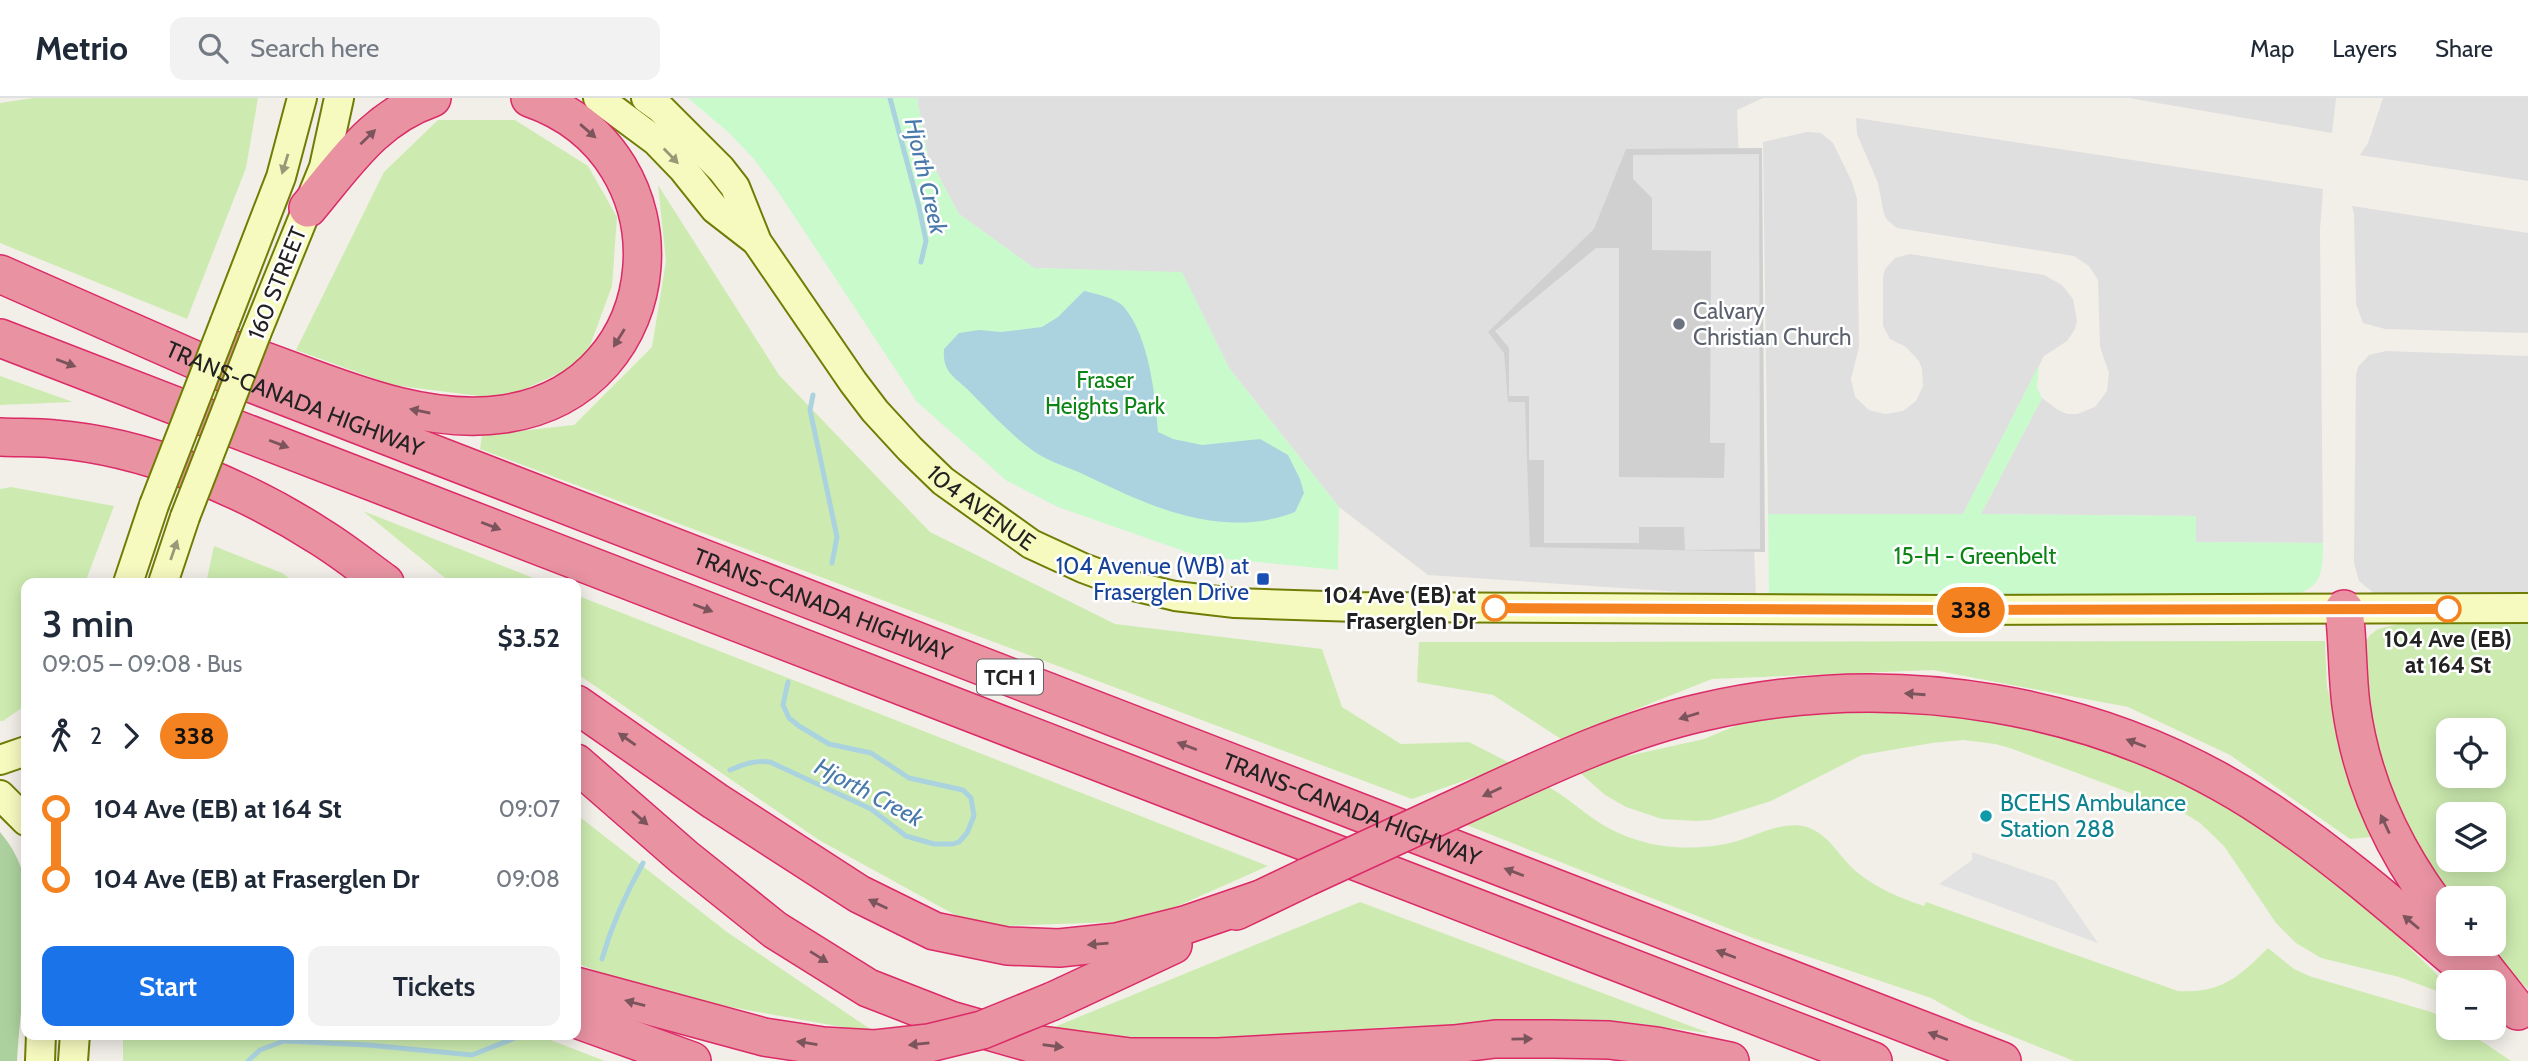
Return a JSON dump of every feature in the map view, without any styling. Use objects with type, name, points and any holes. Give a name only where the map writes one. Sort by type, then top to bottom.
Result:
[{"type":"highway","points":[[308,208],[369,135],[393,116],[432,98]]},
{"type":"highway","points":[[11,278],[394,405],[458,416],[507,414],[534,406],[576,386],[617,343],[638,296],[644,255],[642,229],[635,202],[614,159],[579,123],[553,107],[530,98]]},
{"type":"highway","name":"TRANS-CANADA HIGHWAY","points":[[11,278],[227,374],[2002,1061]]},
{"type":"highway","name":"TRANS-CANADA HIGHWAY","points":[[0,338],[1873,1061]]},
{"type":"highway","points":[[0,437],[55,439],[119,450],[183,468],[251,499],[318,535],[378,578]]},
{"type":"highway","points":[[2344,609],[2355,732],[2362,763],[2375,802],[2393,839],[2420,887],[2436,907]]},
{"type":"highway","points":[[581,987],[764,1037],[823,1046],[875,1049],[929,1043],[982,1030],[1053,1001],[1169,947],[1258,900],[1571,756],[1701,712],[1759,701],[1819,694],[1877,692],[1943,696],[2005,705],[2077,722],[2139,744],[2198,770],[2267,810],[2319,848],[2467,970]]},
{"type":"highway","points":[[581,707],[715,801],[859,894],[934,931],[1007,946],[1059,947],[1117,942],[1185,925],[1258,900]]},
{"type":"highway","points":[[581,767],[685,858],[775,930],[868,988],[950,1020],[1034,1044],[1130,1057],[1218,1057],[1495,1040],[1609,1040],[1657,1046],[1730,1061]]},
{"type":"highway","points":[[2475,956],[2513,1008]]},
{"type":"highway","points":[[581,1021],[692,1061]]},
{"type":"highway","points":[[1372,1061],[1454,1044]]},
{"type":"main road","name":"160 STREET","points":[[130,578],[154,505],[281,177],[302,98]]},
{"type":"main road","name":"160 STREET","points":[[165,578],[256,334],[308,208],[332,138],[339,98]]},
{"type":"main road","points":[[332,138],[347,110],[357,98]]},
{"type":"main road","name":"104 AVENUE","points":[[598,98],[656,141],[715,209],[757,242]]},
{"type":"main road","name":"104 AVENUE","points":[[646,98],[678,125],[735,187],[757,242],[875,411],[943,481],[1031,544],[1094,573],[1129,585],[1163,594],[1235,603],[1358,607],[2528,608]]},
{"type":"main road","points":[[0,760],[21,753]]},
{"type":"main road","points":[[0,780],[21,788]]},
{"type":"main road","points":[[0,795],[21,816]]},
{"type":"main road","points":[[40,1061],[41,1040]]},
{"type":"main road","points":[[74,1061],[75,1040]]},
{"type":"shaded area","points":[[917,98],[1763,98],[1737,110],[1756,597],[1428,575],[1339,507],[1229,368],[1182,273],[1034,268],[959,214],[928,156]]},
{"type":"shaded area","points":[[2129,98],[2336,98],[2332,133]]},
{"type":"shaded area","points":[[2383,98],[2528,98],[2528,181],[2360,155],[2368,143]]},
{"type":"shaded area","points":[[1856,118],[2323,189],[2320,229],[2323,543],[2196,542],[2196,516],[1981,514],[2042,398],[2058,410],[2077,414],[2095,407],[2107,391],[2109,373],[2100,347],[2098,280],[2089,266],[2074,256],[1897,228],[1884,214],[1878,183],[1857,134]]},
{"type":"shaded area","points":[[1807,132],[1821,133],[1833,143],[1852,182],[1857,199],[1859,347],[1851,379],[1855,397],[1869,410],[1885,414],[1903,411],[1916,401],[1923,386],[1919,361],[1906,347],[1890,339],[1883,326],[1883,277],[1885,269],[1895,258],[1910,254],[2044,275],[2062,285],[2073,299],[2077,321],[2075,329],[2067,341],[2044,356],[1963,514],[1768,514],[1763,142]]},
{"type":"shaded area","points":[[1762,148],[1765,552],[1530,547],[1525,402],[1508,402],[1504,353],[1488,332],[1594,229],[1626,149]]},
{"type":"shaded area","points":[[1759,154],[1760,549],[1685,550],[1684,527],[1639,527],[1639,543],[1544,543],[1544,460],[1529,460],[1529,396],[1509,396],[1509,348],[1495,331],[1596,248],[1619,248],[1619,477],[1724,478],[1725,443],[1710,443],[1711,251],[1652,250],[1652,198],[1633,179],[1633,155]]},
{"type":"shaded area","points":[[2352,206],[2528,233],[2528,333],[2385,329],[2363,323],[2356,304]]},
{"type":"shaded area","points":[[2386,351],[2528,356],[2528,594],[2385,595],[2375,594],[2359,581],[2354,563],[2356,375],[2358,367],[2369,355]]},
{"type":"shaded area","points":[[1972,852],[2055,881],[2098,943],[1939,884],[1972,860]]},
{"type":"green space","points":[[33,98],[258,98],[246,168],[187,319],[0,243],[0,103]]},
{"type":"green space","name":"Fraser Heights Park","points":[[688,98],[917,98],[928,156],[959,214],[1034,268],[1182,272],[1229,368],[1339,507],[1338,570],[1198,556],[1058,507],[1007,481],[917,402],[754,159],[728,132]]},
{"type":"green space","points":[[438,120],[515,120],[588,166],[617,217],[612,286],[584,362],[503,399],[392,385],[296,350],[384,172]]},
{"type":"green space","points":[[658,185],[779,375],[930,532],[1115,624],[1322,649],[1342,707],[1401,744],[1469,742],[1512,764],[1412,799],[480,449],[482,435],[574,425],[652,347],[666,261]]},
{"type":"green space","name":"15-H - Greenbelt","points":[[2039,365],[2037,388],[2042,398],[1981,514],[2196,516],[2196,542],[2323,543],[2321,571],[2314,584],[2289,596],[1769,600],[1768,514],[1963,514]]},
{"type":"green space","points":[[0,376],[73,402],[0,405]]},
{"type":"green space","points":[[11,487],[114,506],[87,578],[21,578],[21,708],[3,721],[0,721],[0,489]]},
{"type":"green space","points":[[363,511],[533,578],[445,578]]},
{"type":"green space","points":[[214,546],[289,578],[207,578]]},
{"type":"green space","points":[[581,597],[1268,866],[1144,921],[977,927],[819,840],[581,676]]},
{"type":"green space","points":[[2528,621],[2528,989],[2494,956],[2506,956],[2506,886],[2439,886],[2416,855],[2378,768],[2362,668],[2364,644],[2378,629],[2402,623]]},
{"type":"green space","points":[[2325,641],[2327,687],[2371,837],[2350,839],[2230,755],[2128,707],[1933,670],[1712,679],[1561,739],[1493,695],[1417,682],[1419,642]]},
{"type":"green space","points":[[1854,706],[2025,724],[2143,762],[2255,819],[2376,915],[2436,973],[2436,991],[2399,977],[2321,958],[2296,943],[2276,923],[2224,846],[2200,823],[2184,813],[1995,744],[1963,740],[1862,755],[1771,801],[1711,820],[1696,821],[1662,819],[1626,807],[1605,795],[1578,771],[1605,761],[1704,739],[1764,714]]},
{"type":"green space","points":[[1547,786],[1607,827],[1641,841],[1660,845],[1715,846],[1779,827],[1807,827],[1829,841],[1858,873],[1898,896],[1924,906],[1926,902],[2178,991],[2206,989],[2229,981],[2268,948],[2294,969],[2309,976],[2436,1014],[2436,1040],[2480,1040],[2511,1061],[2074,1061],[1969,1019],[1931,998],[1753,938],[1464,824]]},
{"type":"green space","points":[[581,818],[727,932],[876,1033],[657,994],[581,965]]},
{"type":"green space","points":[[0,832],[21,868],[21,1013],[17,1061],[0,1061]]},
{"type":"green space","points":[[1360,902],[1709,1033],[1625,1022],[1385,1027],[1292,1040],[1152,1049],[1047,1030]]},
{"type":"green space","points":[[123,1040],[551,1040],[605,1061],[123,1061]]},
{"type":"water","points":[[1084,291],[1116,301],[1133,319],[1149,366],[1158,432],[1173,439],[1202,445],[1260,439],[1288,455],[1304,493],[1295,512],[1268,520],[1241,523],[1214,521],[1187,516],[1135,498],[1032,450],[1009,431],[945,365],[944,349],[959,333],[1042,327],[1058,317]]},
{"type":"waterway","name":"Hjorth Creek","points":[[890,98],[926,241],[921,262]]},
{"type":"waterway","name":"Hjorth Creek","points":[[813,395],[810,410],[837,537],[832,563]]},
{"type":"waterway","name":"Hjorth Creek","points":[[730,770],[750,763],[770,762],[871,809],[906,836],[934,844],[953,844],[959,842],[967,833],[974,816],[971,798],[963,790],[909,778],[871,753],[829,744],[799,726],[789,718],[783,705],[788,682]]},
{"type":"waterway","name":"Hjorth Creek","points":[[602,959],[620,910],[643,863]]},
{"type":"waterway","name":"Hjorth Creek","points":[[248,1061],[260,1050],[284,1041],[368,1045],[472,1055],[510,1040]]},
{"type":"bus line","name":"338","points":[[1495,608],[2448,609]]},
{"type":"place","name":"Calvary Christian Church","points":[[1679,324]]},
{"type":"place","name":"104 Avenue (WB) at Fraserglen Drive","points":[[1263,579]]},
{"type":"place","name":"104 Ave (EB) at Fraserglen Dr","points":[[1495,608]]},
{"type":"place","name":"104 Ave (EB) at 164 St","points":[[2448,609]]},
{"type":"place","name":"BCEHS Ambulance Station 288","points":[[1986,816]]}]
